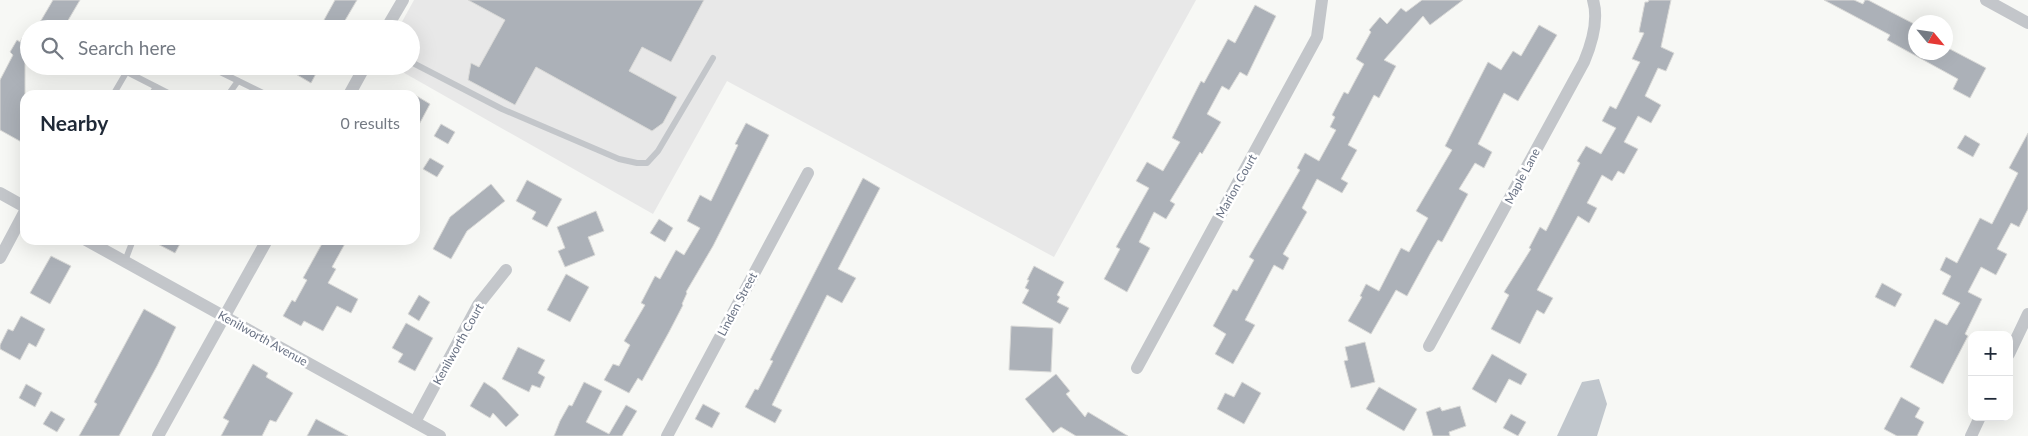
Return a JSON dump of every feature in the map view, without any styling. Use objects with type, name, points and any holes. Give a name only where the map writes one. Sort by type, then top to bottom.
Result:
[{"type":"street","points":[[391,20],[403,0]]},
{"type":"street","name":"Marion Court","points":[[1136,368],[1317,37],[1322,0]]},
{"type":"street","name":"Maple Lane","points":[[1430,346],[1584,62],[1590,49],[1595,26],[1593,0]]},
{"type":"street","points":[[1986,0],[2028,23]]},
{"type":"street","points":[[352,90],[360,75]]},
{"type":"street","name":"Linden Street","points":[[667,436],[808,172]]},
{"type":"street","points":[[0,193],[20,206]]},
{"type":"street","points":[[0,258],[20,219]]},
{"type":"street","name":"Kenilworth Avenue","points":[[95,245],[440,436]]},
{"type":"street","points":[[158,436],[264,245]]},
{"type":"street","name":"Kenilworth Court","points":[[415,422],[478,305],[506,270]]},
{"type":"street","points":[[2013,346],[2028,314]]},
{"type":"street","points":[[1971,436],[1978,421]]},
{"type":"lane","points":[[420,67],[502,108],[619,159],[637,164],[647,163],[658,151],[712,58]]},
{"type":"lane","points":[[116,90],[125,75]]},
{"type":"lane","points":[[139,75],[163,90]]},
{"type":"lane","points":[[226,75],[256,90]]},
{"type":"lane","points":[[232,90],[238,81]]},
{"type":"lane","points":[[154,90],[156,86]]},
{"type":"lane","points":[[125,261],[131,245]]},
{"type":"shaded area","points":[[414,0],[1196,0],[1054,257],[727,81],[653,214],[408,75],[420,75],[420,20],[403,20]]},
{"type":"shaded area","points":[[1599,379],[1607,404],[1597,436],[1557,436],[1582,382]]},
{"type":"building","points":[[53,0],[80,0],[68,20],[41,20]]},
{"type":"building","points":[[335,0],[357,0],[345,20],[324,20]]},
{"type":"building","points":[[468,0],[704,0],[671,62],[642,47],[629,71],[677,97],[663,123],[652,131],[536,67],[515,105],[468,80],[471,63],[479,67],[505,20]]},
{"type":"building","points":[[1422,0],[1463,0],[1430,25],[1423,16],[1384,60],[1396,66],[1379,98],[1374,95],[1348,145],[1357,150],[1341,179],[1348,183],[1342,193],[1317,179],[1302,208],[1307,212],[1283,254],[1289,258],[1283,270],[1274,265],[1245,320],[1255,325],[1233,364],[1215,354],[1226,334],[1213,326],[1233,289],[1237,291],[1254,260],[1249,257],[1300,170],[1297,168],[1305,153],[1319,161],[1336,130],[1330,127],[1335,117],[1332,115],[1344,92],[1348,94],[1364,64],[1356,59],[1371,32],[1369,30],[1380,17],[1387,24],[1401,8],[1406,12]]},
{"type":"building","points":[[1649,0],[1671,0],[1661,47],[1674,53],[1666,71],[1658,68],[1645,96],[1661,105],[1651,123],[1638,116],[1624,142],[1638,149],[1624,174],[1618,171],[1612,181],[1602,175],[1587,203],[1597,208],[1589,223],[1578,216],[1537,290],[1553,298],[1544,314],[1537,310],[1520,344],[1491,329],[1509,295],[1504,292],[1531,249],[1529,248],[1540,227],[1546,231],[1580,163],[1577,161],[1586,146],[1601,154],[1616,128],[1602,121],[1610,106],[1616,109],[1640,62],[1632,59],[1644,33],[1639,32],[1645,2]]},
{"type":"building","points":[[1824,0],[1854,0],[1863,4],[1865,0],[1868,0],[1908,21],[1908,52],[1887,40],[1890,35]]},
{"type":"building","points":[[1255,5],[1276,16],[1247,76],[1240,72],[1229,90],[1222,86],[1207,114],[1221,122],[1170,201],[1175,204],[1166,219],[1154,212],[1139,242],[1150,248],[1127,292],[1104,279],[1120,249],[1116,247],[1149,188],[1136,181],[1147,162],[1163,171],[1180,142],[1172,138],[1201,81],[1204,83],[1228,39],[1235,43]]},
{"type":"building","points":[[1539,25],[1557,35],[1518,101],[1504,93],[1478,144],[1492,152],[1484,168],[1475,163],[1459,189],[1468,194],[1442,242],[1438,240],[1407,296],[1396,290],[1371,334],[1348,321],[1362,297],[1360,296],[1366,284],[1379,291],[1401,248],[1409,252],[1428,218],[1416,211],[1452,150],[1445,146],[1488,62],[1501,70],[1513,51],[1521,56]]},
{"type":"building","points":[[17,40],[20,42],[20,75],[25,75],[25,90],[20,90],[20,141],[0,130],[0,80],[13,55],[10,52]]},
{"type":"building","points":[[1953,51],[1986,68],[1970,98],[1953,89],[1958,79],[1923,60],[1953,60]]},
{"type":"building","points":[[297,75],[315,75],[311,83]]},
{"type":"building","points":[[420,98],[430,104],[420,123]]},
{"type":"building","points":[[746,123],[769,135],[713,246],[686,292],[683,305],[669,332],[642,381],[638,378],[629,393],[604,380],[613,364],[619,366],[630,345],[624,341],[645,305],[641,303],[655,276],[660,279],[676,250],[684,255],[700,228],[687,221],[700,195],[711,201],[738,145],[735,144]]},
{"type":"building","points":[[441,124],[455,132],[448,144],[434,136]]},
{"type":"building","points":[[2028,133],[2028,209],[2019,227],[2011,223],[1997,249],[2007,254],[1996,275],[1981,267],[1968,292],[1982,299],[1965,334],[1968,336],[1943,384],[1910,367],[1935,319],[1947,325],[1960,303],[1942,294],[1951,276],[1940,270],[1946,257],[1957,263],[1980,218],[1992,224],[2018,173],[2009,168]]},
{"type":"building","points":[[1965,135],[1980,144],[1973,157],[1957,148]]},
{"type":"building","points":[[430,158],[444,166],[437,177],[423,169]]},
{"type":"building","points":[[863,178],[880,188],[838,269],[856,278],[842,303],[827,295],[772,405],[782,410],[775,423],[745,407],[755,389],[758,390],[773,361],[770,360]]},
{"type":"building","points":[[527,180],[562,199],[547,227],[532,219],[536,212],[516,201]]},
{"type":"building","points":[[491,184],[505,201],[467,231],[451,259],[433,249],[450,217]]},
{"type":"building","points":[[596,211],[604,231],[588,237],[595,255],[565,267],[558,251],[565,248],[557,227]]},
{"type":"building","points":[[659,219],[673,228],[665,242],[650,233]]},
{"type":"building","points":[[160,245],[179,245],[175,253]]},
{"type":"building","points":[[321,245],[344,245],[332,267],[336,269],[328,283],[358,299],[351,313],[337,306],[323,331],[304,321],[301,326],[283,316],[292,300],[295,302],[307,280],[303,278]]},
{"type":"building","points":[[51,256],[71,266],[50,304],[30,293]]},
{"type":"building","points":[[1034,266],[1064,282],[1057,295],[1060,297],[1057,302],[1069,308],[1060,324],[1022,303],[1029,290],[1025,288]]},
{"type":"building","points":[[566,274],[589,287],[570,322],[547,310]]},
{"type":"building","points":[[1882,283],[1902,294],[1895,307],[1875,297]]},
{"type":"building","points":[[419,295],[430,302],[419,321],[408,314]]},
{"type":"building","points":[[144,309],[176,327],[157,366],[119,436],[79,436],[97,404],[94,402]]},
{"type":"building","points":[[21,316],[45,329],[36,347],[29,343],[20,360],[0,349],[0,345],[8,329],[13,331]]},
{"type":"building","points":[[406,323],[433,338],[415,371],[398,362],[403,354],[392,348]]},
{"type":"building","points":[[1011,326],[1053,328],[1051,372],[1009,370]]},
{"type":"building","points":[[1365,342],[1375,382],[1351,388],[1344,361],[1348,360],[1345,347]]},
{"type":"building","points":[[518,347],[545,360],[538,373],[545,377],[540,388],[532,385],[529,392],[502,379]]},
{"type":"building","points":[[1492,354],[1527,374],[1521,385],[1509,379],[1496,403],[1472,389]]},
{"type":"building","points":[[253,364],[268,373],[266,377],[293,393],[276,422],[270,420],[262,436],[221,436],[229,421],[223,418]]},
{"type":"building","points":[[1056,374],[1070,391],[1066,394],[1085,417],[1088,412],[1128,436],[1076,436],[1061,427],[1053,433],[1025,399]]},
{"type":"building","points":[[484,382],[496,390],[519,415],[506,427],[493,413],[490,418],[470,406]]},
{"type":"building","points":[[584,382],[602,391],[586,422],[609,434],[626,405],[637,411],[622,436],[554,436],[560,421],[569,405],[572,406]]},
{"type":"building","points":[[1242,382],[1261,393],[1244,424],[1217,409],[1225,393],[1234,397]]},
{"type":"building","points":[[26,384],[42,393],[35,407],[19,398]]},
{"type":"building","points":[[1379,387],[1417,409],[1404,431],[1366,409]]},
{"type":"building","points":[[1901,397],[1920,408],[1915,417],[1924,422],[1917,436],[1897,436],[1884,429]]},
{"type":"building","points":[[703,404],[720,413],[712,428],[695,419]]},
{"type":"building","points":[[1460,406],[1466,426],[1449,432],[1450,436],[1433,436],[1426,412],[1440,407],[1442,411]]},
{"type":"building","points":[[51,411],[65,419],[57,432],[43,424]]},
{"type":"building","points":[[1511,414],[1526,422],[1518,436],[1503,428]]},
{"type":"building","points":[[316,419],[348,436],[307,436]]}]
